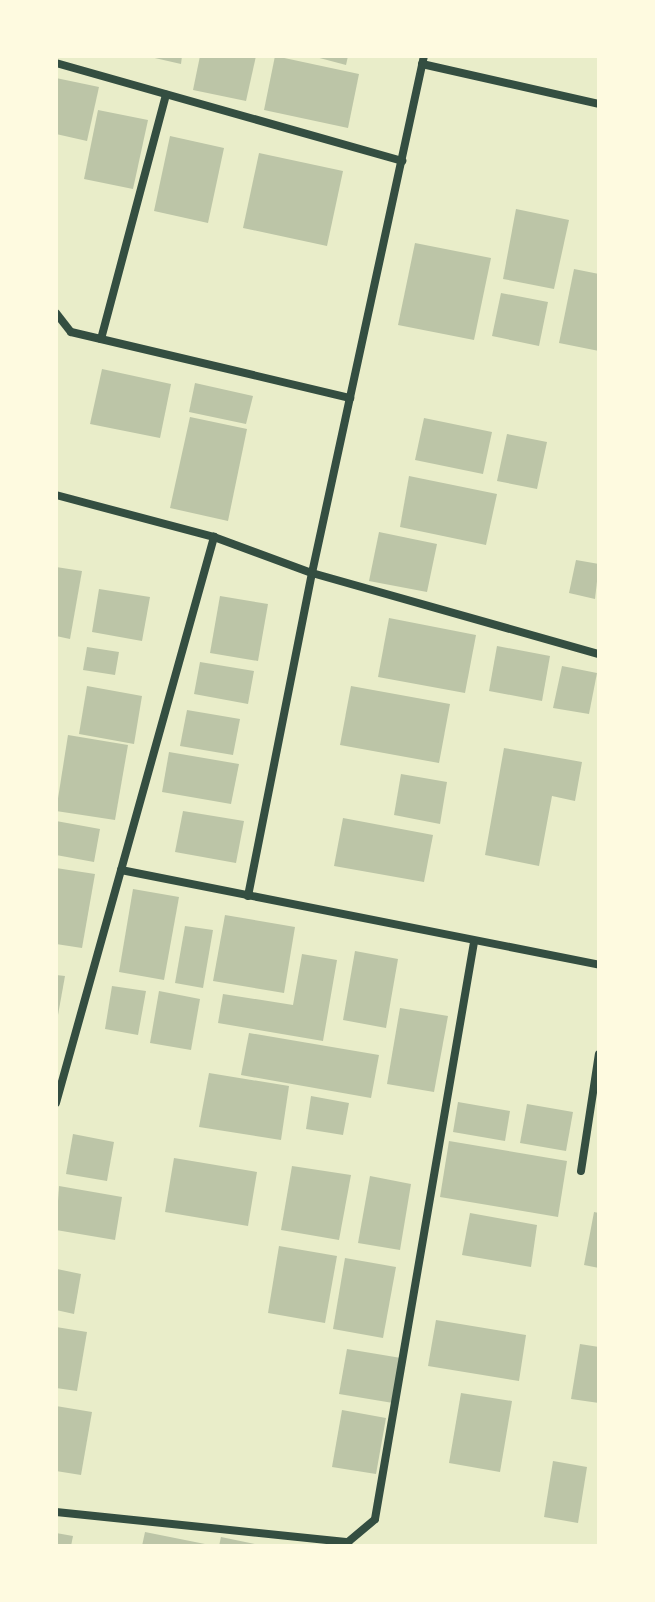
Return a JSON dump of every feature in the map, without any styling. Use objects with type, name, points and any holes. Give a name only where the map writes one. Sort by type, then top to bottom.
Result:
[{"type":"street","points":[[248,896],[312,573],[423,60],[599,104]]},
{"type":"street","points":[[56,63],[402,161]]},
{"type":"street","points":[[101,339],[166,95]]},
{"type":"street","points":[[56,313],[71,332],[350,398]]},
{"type":"street","points":[[56,495],[214,537],[312,573],[599,654]]},
{"type":"street","points":[[56,1103],[214,537]]},
{"type":"street","points":[[121,870],[599,965]]},
{"type":"street","points":[[56,1512],[90,1518],[348,1542],[375,1519],[474,942]]},
{"type":"street","points":[[581,1171],[599,1054]]},
{"type":"building","points":[[146,56],[182,56],[181,64]]},
{"type":"building","points":[[200,56],[256,56],[246,101],[193,90]]},
{"type":"building","points":[[275,56],[359,74],[348,128],[264,110]]},
{"type":"building","points":[[312,56],[348,56],[346,65]]},
{"type":"building","points":[[56,78],[99,87],[87,141],[56,134]]},
{"type":"building","points":[[98,110],[148,120],[133,189],[84,179]]},
{"type":"building","points":[[170,136],[224,148],[208,223],[154,211]]},
{"type":"building","points":[[259,153],[343,171],[327,246],[243,228]]},
{"type":"building","points":[[516,209],[569,220],[554,289],[503,279]]},
{"type":"building","points":[[415,243],[491,258],[474,340],[398,325]]},
{"type":"building","points":[[574,269],[599,274],[599,351],[559,343]]},
{"type":"building","points":[[501,293],[548,302],[539,346],[492,336]]},
{"type":"building","points":[[102,369],[171,384],[160,438],[90,424]]},
{"type":"building","points":[[195,383],[253,396],[246,424],[189,412]]},
{"type":"building","points":[[190,417],[247,429],[228,521],[170,508]]},
{"type":"building","points":[[424,418],[492,432],[483,474],[415,460]]},
{"type":"building","points":[[507,434],[547,442],[537,489],[497,481]]},
{"type":"building","points":[[409,476],[497,494],[486,545],[400,527]]},
{"type":"building","points":[[379,532],[437,544],[427,592],[369,581]]},
{"type":"building","points":[[576,560],[599,564],[595,599],[569,593]]},
{"type":"building","points":[[56,567],[82,571],[70,639],[56,636]]},
{"type":"building","points":[[99,589],[150,597],[142,641],[92,632]]},
{"type":"building","points":[[220,596],[268,604],[258,661],[210,653]]},
{"type":"building","points":[[389,618],[476,635],[465,693],[378,677]]},
{"type":"building","points":[[497,646],[550,656],[542,701],[489,691]]},
{"type":"building","points":[[87,647],[119,652],[115,675],[83,670]]},
{"type":"building","points":[[200,662],[254,671],[248,704],[194,694]]},
{"type":"building","points":[[562,666],[597,673],[589,714],[553,708]]},
{"type":"building","points":[[87,686],[142,696],[134,744],[79,734]]},
{"type":"building","points":[[351,686],[450,704],[439,763],[340,745]]},
{"type":"building","points":[[187,710],[240,719],[233,755],[180,746]]},
{"type":"building","points":[[68,735],[128,745],[115,820],[56,811]]},
{"type":"building","points":[[504,748],[582,762],[575,801],[552,796],[539,866],[485,855]]},
{"type":"building","points":[[169,752],[239,764],[231,804],[162,792]]},
{"type":"building","points":[[401,774],[447,782],[440,824],[394,815]]},
{"type":"building","points":[[183,811],[244,821],[236,863],[175,852]]},
{"type":"building","points":[[343,818],[433,835],[424,882],[334,866]]},
{"type":"building","points":[[56,821],[100,829],[94,862],[56,855]]},
{"type":"building","points":[[56,868],[95,874],[82,948],[56,944]]},
{"type":"building","points":[[133,889],[179,897],[164,980],[119,972]]},
{"type":"building","points":[[225,915],[295,927],[284,993],[213,981]]},
{"type":"building","points":[[185,926],[213,930],[203,988],[175,983]]},
{"type":"building","points":[[355,951],[398,959],[386,1028],[343,1020]]},
{"type":"building","points":[[302,954],[337,960],[323,1041],[218,1023],[223,994],[293,1005]]},
{"type":"building","points":[[56,975],[65,976],[58,1015],[56,1015]]},
{"type":"building","points":[[112,986],[146,991],[138,1035],[105,1029]]},
{"type":"building","points":[[159,991],[200,999],[191,1050],[150,1043]]},
{"type":"building","points":[[400,1008],[448,1016],[434,1092],[387,1084]]},
{"type":"building","points":[[249,1033],[379,1055],[371,1098],[241,1075]]},
{"type":"building","points":[[209,1073],[289,1086],[281,1140],[199,1127]]},
{"type":"building","points":[[311,1096],[349,1103],[343,1135],[306,1129]]},
{"type":"building","points":[[458,1102],[510,1111],[505,1141],[453,1132]]},
{"type":"building","points":[[527,1104],[573,1112],[566,1151],[520,1143]]},
{"type":"building","points":[[73,1134],[114,1142],[107,1181],[66,1174]]},
{"type":"building","points":[[449,1141],[567,1161],[558,1217],[440,1197]]},
{"type":"building","points":[[174,1158],[257,1172],[248,1226],[165,1212]]},
{"type":"building","points":[[292,1166],[351,1175],[339,1240],[281,1230]]},
{"type":"building","points":[[370,1176],[411,1184],[400,1250],[358,1243]]},
{"type":"building","points":[[59,1186],[122,1197],[115,1240],[56,1230]]},
{"type":"building","points":[[594,1212],[599,1213],[599,1268],[584,1265]]},
{"type":"building","points":[[470,1213],[537,1225],[531,1267],[462,1255]]},
{"type":"building","points":[[279,1246],[337,1256],[325,1323],[268,1313]]},
{"type":"building","points":[[345,1258],[396,1267],[383,1338],[333,1329]]},
{"type":"building","points":[[57,1269],[81,1274],[74,1314],[56,1310]]},
{"type":"building","points":[[436,1320],[526,1335],[519,1381],[428,1366]]},
{"type":"building","points":[[56,1327],[87,1332],[77,1391],[56,1388]]},
{"type":"building","points":[[580,1344],[599,1347],[599,1403],[571,1399]]},
{"type":"building","points":[[347,1349],[401,1358],[393,1403],[339,1394]]},
{"type":"building","points":[[461,1393],[512,1401],[500,1472],[449,1463]]},
{"type":"building","points":[[56,1406],[92,1412],[81,1475],[56,1471]]},
{"type":"building","points":[[342,1410],[386,1418],[376,1474],[332,1467]]},
{"type":"building","points":[[553,1461],[587,1467],[578,1523],[544,1517]]},
{"type":"building","points":[[145,1532],[210,1545],[210,1546],[142,1546]]},
{"type":"building","points":[[56,1533],[73,1536],[71,1546],[56,1546]]},
{"type":"building","points":[[221,1537],[259,1545],[259,1546],[219,1546]]}]
